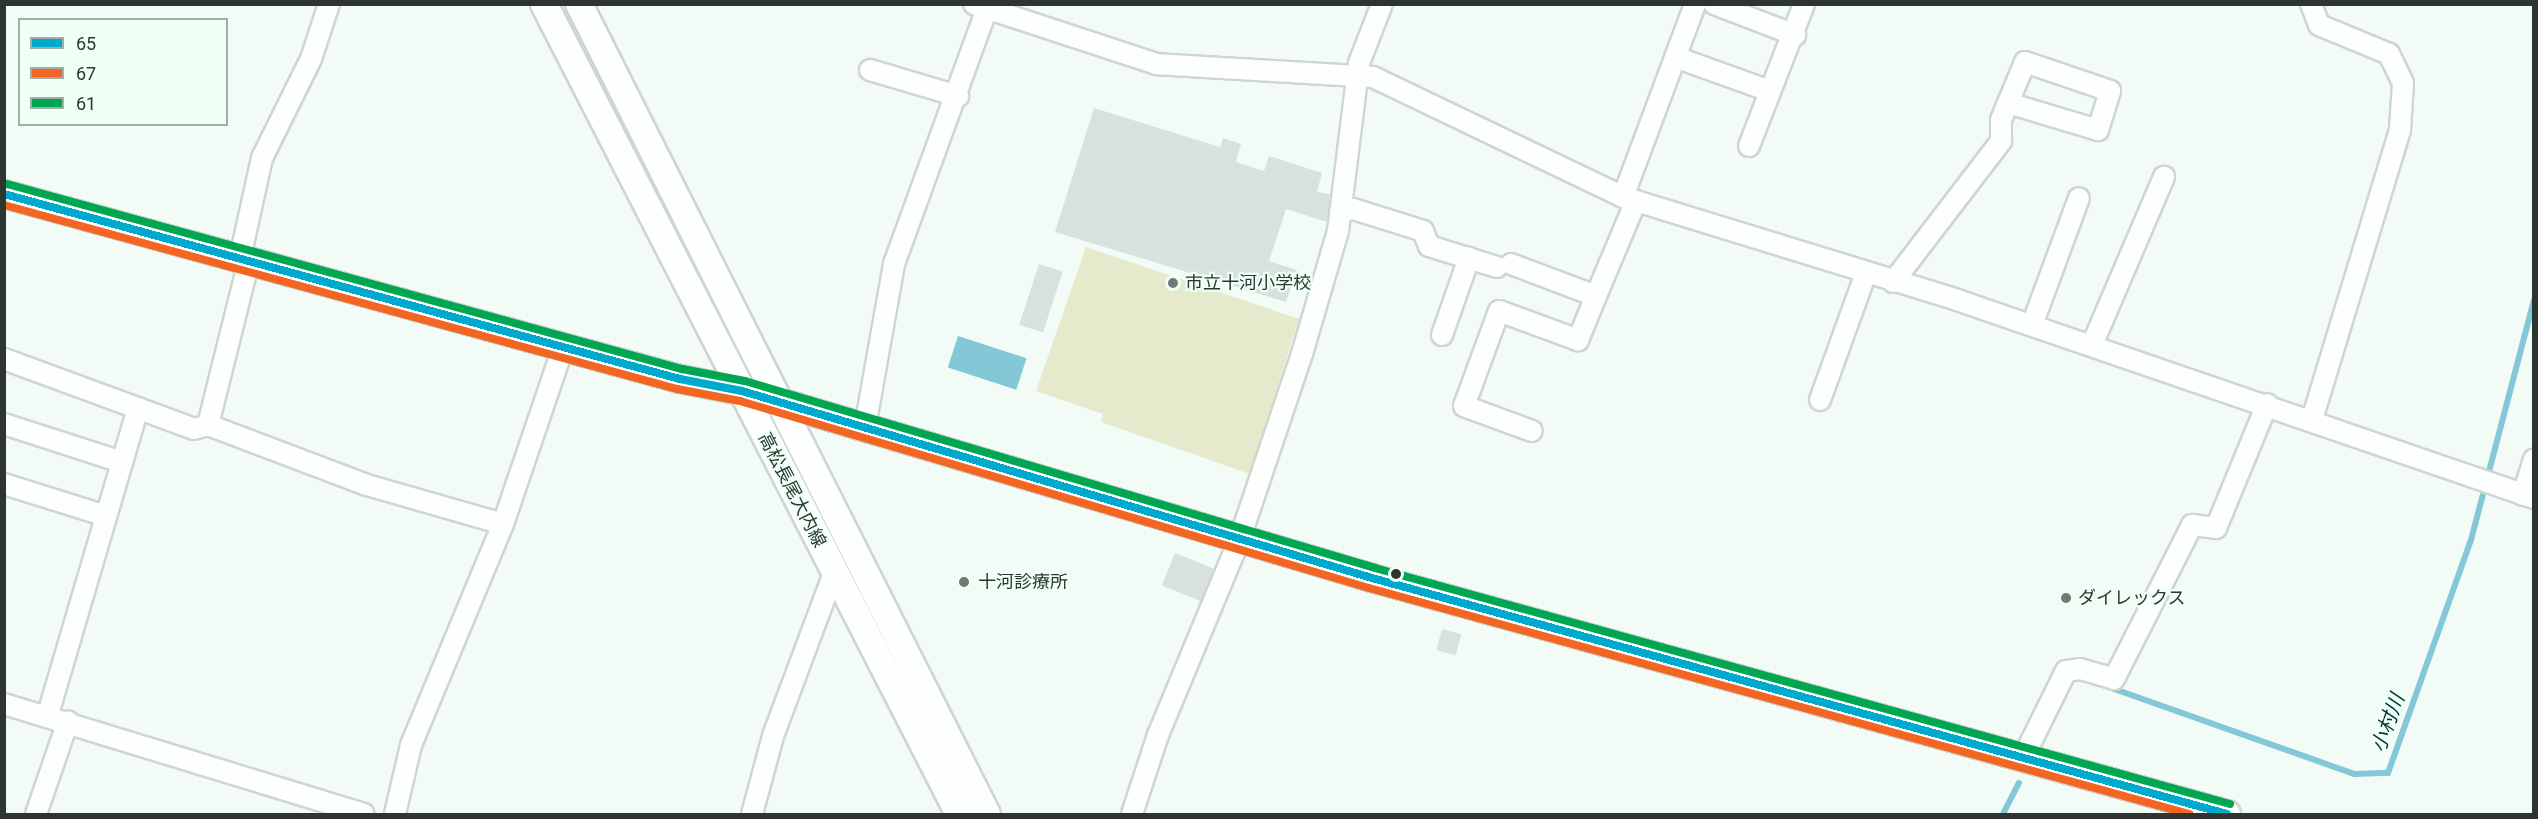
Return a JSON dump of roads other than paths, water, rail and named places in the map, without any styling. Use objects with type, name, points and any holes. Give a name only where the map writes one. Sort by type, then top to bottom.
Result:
[{"type":"main road","name":"高松長尾大内線","points":[[543,4],[958,814]]},
{"type":"main road","name":"高松長尾大内線","points":[[579,4],[776,401],[987,814]]},
{"type":"main road","points":[[4,194],[244,260],[742,391],[1240,538],[2228,814]]},
{"type":"street","points":[[208,425],[244,260],[262,158],[311,59],[329,4]]},
{"type":"street","points":[[1132,814],[1158,735],[1240,538],[1302,354],[1340,212],[1357,76],[1382,4]]},
{"type":"street","points":[[1532,431],[1464,406],[1499,311],[1578,340],[1596,296],[1675,57],[1695,4]]},
{"type":"street","points":[[1714,4],[1795,35]]},
{"type":"street","points":[[1749,146],[1795,35],[1804,4]]},
{"type":"street","points":[[2311,4],[2319,25],[2389,54],[2399,66],[2403,83],[2400,130],[2312,420]]},
{"type":"street","points":[[865,427],[894,264],[958,96],[980,7],[1018,12],[1156,64],[1357,76],[1383,82],[1629,199],[2032,325],[2267,404],[2528,497],[2534,460]]},
{"type":"street","points":[[1675,57],[1770,91]]},
{"type":"street","points":[[1893,282],[2001,141],[2008,103],[2025,62],[2110,91],[2098,130],[2008,103]]},
{"type":"street","points":[[870,70],[958,96]]},
{"type":"street","points":[[2092,345],[2164,177]]},
{"type":"street","points":[[2032,325],[2079,198]]},
{"type":"street","points":[[1340,212],[1353,209],[1423,231],[1429,246],[1504,266],[1596,296]]},
{"type":"street","points":[[1442,335],[1468,258]]},
{"type":"street","points":[[1820,400],[1866,273]]},
{"type":"street","points":[[395,814],[411,745],[503,524],[564,345]]},
{"type":"street","points":[[4,359],[194,429],[208,425],[367,485],[503,524]]},
{"type":"street","points":[[2023,758],[2066,671],[2114,679],[2192,525],[2216,528],[2267,404]]},
{"type":"street","points":[[48,714],[138,408]]},
{"type":"street","points":[[4,424],[122,462]]},
{"type":"street","points":[[4,484],[106,516]]},
{"type":"street","points":[[752,814],[773,736],[834,573]]},
{"type":"street","points":[[4,704],[48,714],[364,814]]},
{"type":"street","points":[[36,814],[68,722]]},
{"type":"water","points":[[958,336],[1026,358],[1016,390],[948,367]]},
{"type":"waterway","name":"小村川","points":[[2103,685],[2355,774],[2388,773],[2471,540],[2534,300]]},
{"type":"waterway","name":"小村川","points":[[2003,814],[2019,783]]},
{"type":"place","name":"市立十河小学校","points":[[1173,283]]},
{"type":"place","name":"十河診療所","points":[[964,582]]},
{"type":"place","name":"ダイレックス","points":[[2066,598]]}]
